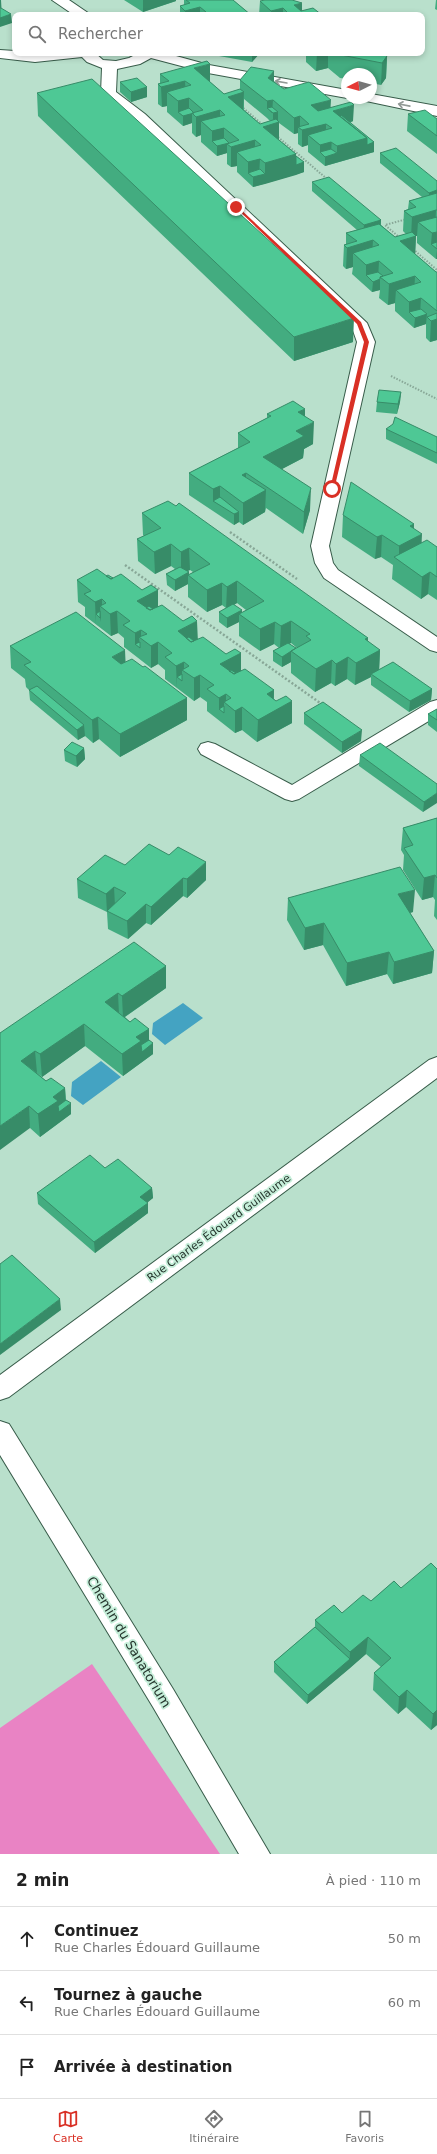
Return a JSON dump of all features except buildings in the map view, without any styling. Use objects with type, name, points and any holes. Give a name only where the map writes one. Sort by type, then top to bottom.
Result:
[{"type":"street","points":[[59,0],[79,12]]},
{"type":"street","points":[[0,54],[12,55]]},
{"type":"street","points":[[18,56],[35,58],[53,56]]},
{"type":"street","points":[[90,56],[94,60],[110,64],[130,63],[138,61],[144,56]]},
{"type":"street","points":[[159,56],[208,69],[341,93]]},
{"type":"street","points":[[110,64],[108,93],[140,117],[359,323],[366,342],[320,546],[324,563],[331,574],[437,646]]},
{"type":"street","points":[[377,99],[437,111]]},
{"type":"street","points":[[208,749],[292,794],[437,707]]},
{"type":"street","name":"Rue Charles Édouard Guillaume","points":[[0,1389],[385,1106],[437,1066]]},
{"type":"street","name":"Chemin du Sanatorium","points":[[0,1432],[163,1698],[255,1854]]},
{"type":"path","points":[[208,69],[206,76],[264,126]]},
{"type":"path","points":[[276,136],[329,181]]},
{"type":"path","points":[[402,240],[385,225],[408,218]]},
{"type":"path","points":[[408,245],[437,270]]},
{"type":"path","points":[[387,375],[437,399]]},
{"type":"path","points":[[125,565],[329,708]]},
{"type":"shaded area","points":[[92,1664],[220,1854],[0,1854],[0,1728]]},
{"type":"water","points":[[183,1003],[203,1018],[165,1045],[152,1034],[153,1023]]},
{"type":"water","points":[[101,1061],[121,1077],[83,1105],[71,1096],[72,1082]]},
{"type":"route","points":[[236,207],[359,323],[366,342],[332,489]]}]
